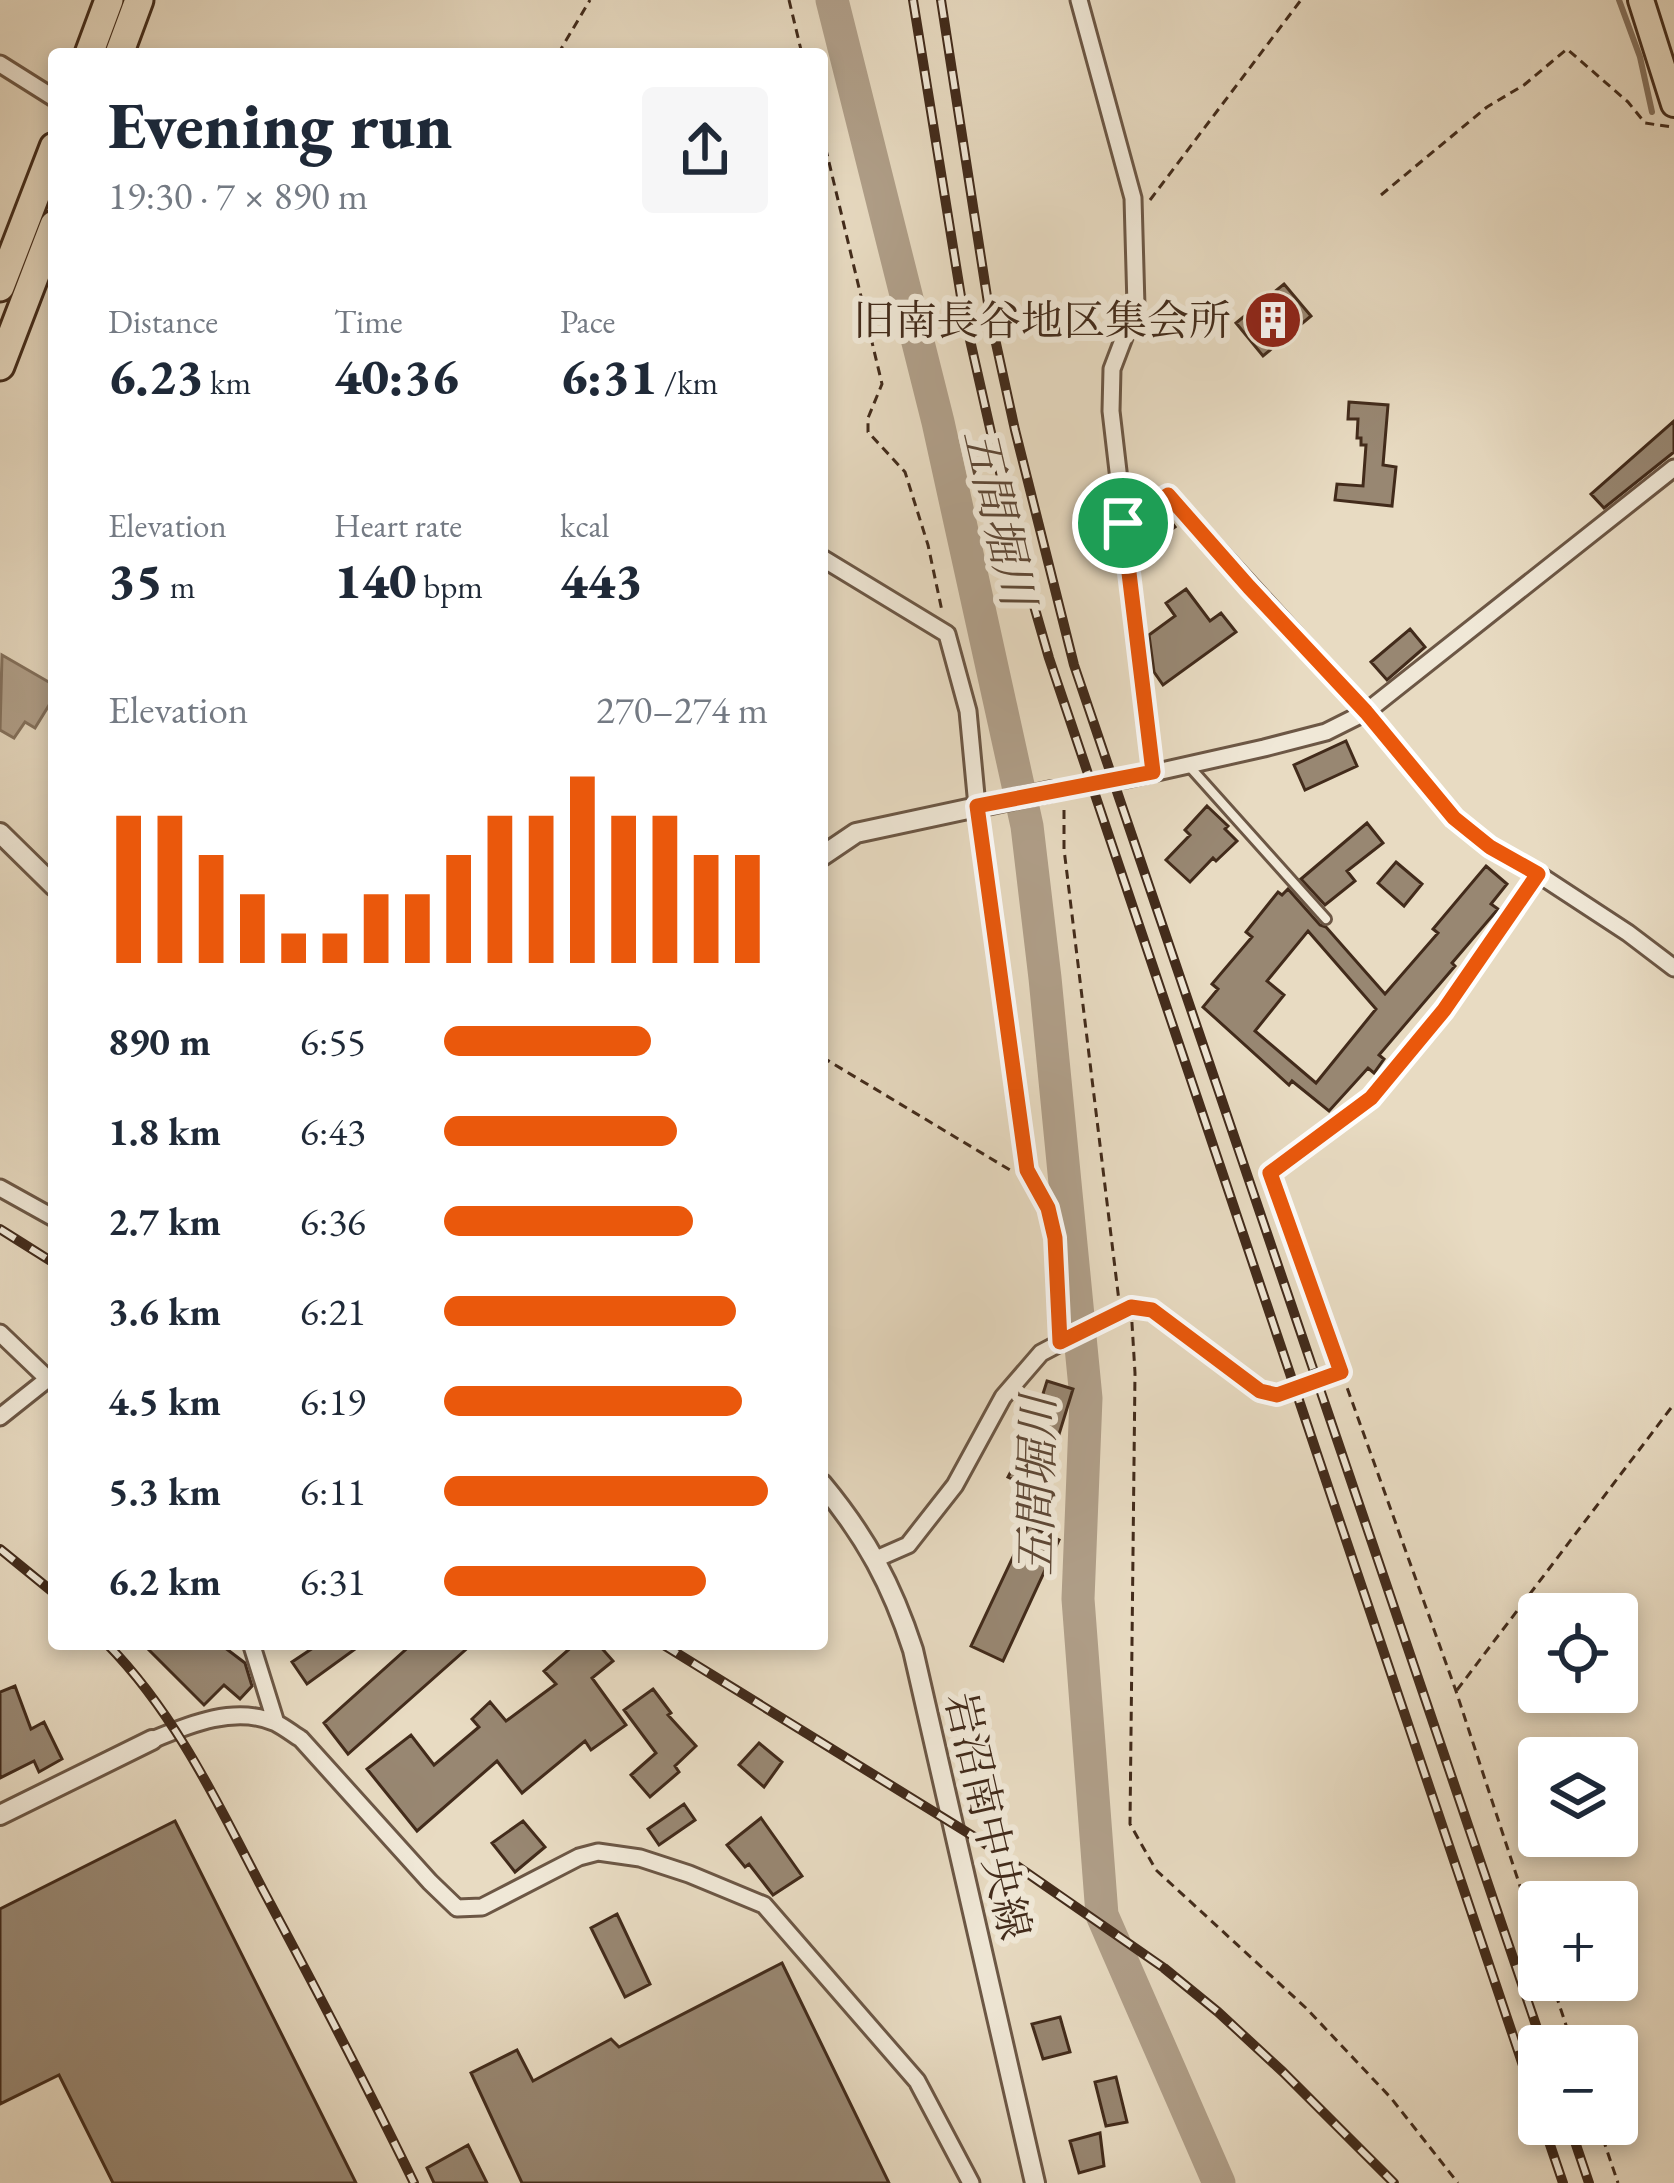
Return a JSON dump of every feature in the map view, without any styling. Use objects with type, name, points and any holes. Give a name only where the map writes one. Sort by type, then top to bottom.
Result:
[{"type":"highway","points":[[91,48],[109,0]]},
{"type":"highway","points":[[120,48],[139,0]]},
{"type":"highway","points":[[0,287],[48,163]]},
{"type":"highway","points":[[0,367],[48,240]]},
{"type":"main road","points":[[1641,0],[1674,104]]},
{"type":"street","points":[[1079,0],[1133,198],[1136,306],[1112,369],[1111,411],[1153,772]]},
{"type":"street","points":[[0,64],[48,94]]},
{"type":"street","points":[[828,852],[856,833],[1327,732],[1366,712],[1674,468]]},
{"type":"street","points":[[1123,523],[1168,495],[1366,712],[1454,818],[1490,847],[1538,874],[1674,968]]},
{"type":"street","points":[[828,562],[946,634],[968,711],[977,806]]},
{"type":"street","points":[[0,833],[48,880]]},
{"type":"street","points":[[0,1188],[48,1215]]},
{"type":"street","points":[[876,1559],[908,1545],[955,1485],[1003,1397],[1041,1353],[1113,1315]]},
{"type":"street","points":[[0,1333],[48,1374]]},
{"type":"street","points":[[0,1417],[48,1379]]},
{"type":"street","name":"岩沼南中央線","points":[[828,1491],[876,1559],[913,1650],[1035,2183]]},
{"type":"street","points":[[254,1650],[276,1723]]},
{"type":"street","points":[[0,1816],[152,1740],[214,1718],[249,1715],[276,1723],[301,1739],[457,1908],[482,1907],[579,1857],[598,1852],[640,1858],[689,1874],[764,1905],[917,2081],[971,2183]]},
{"type":"lane","points":[[1188,765],[1326,919]]},
{"type":"path","points":[[562,48],[590,0]]},
{"type":"path","points":[[788,0],[800,48]]},
{"type":"path","points":[[1135,220],[1301,0]]},
{"type":"path","points":[[1381,195],[1473,118],[1567,50],[1628,102],[1645,123],[1674,126]]},
{"type":"path","points":[[828,158],[882,384],[868,418],[868,432],[905,472],[928,545],[946,634]]},
{"type":"path","points":[[1058,790],[1120,1311],[1131,1307],[1152,1310],[1268,1395],[1341,1372]]},
{"type":"path","points":[[977,806],[1027,1170],[1048,1208],[1055,1238],[1062,1341]]},
{"type":"path","points":[[1518,1881],[1456,1691],[1270,1173],[1371,1098],[1444,1010],[1538,874]]},
{"type":"path","points":[[828,1061],[1010,1170],[1027,1170]]},
{"type":"path","points":[[1131,1307],[1135,1396],[1130,1824],[1156,1870],[1306,2008],[1391,2098],[1458,2183]]},
{"type":"path","points":[[1456,1691],[1674,1404]]},
{"type":"path","points":[[1605,2145],[1618,2183]]},
{"type":"shaded area","points":[[2,655],[48,682],[48,707],[35,728],[25,722],[14,738],[0,730]]},
{"type":"building","name":"旧南長谷地区集会所","points":[[1284,284],[1311,316],[1263,356],[1236,323]]},
{"type":"building","points":[[1349,402],[1388,405],[1383,465],[1396,467],[1392,506],[1335,500],[1337,484],[1363,486],[1366,445],[1357,438],[1358,419],[1348,419]]},
{"type":"building","points":[[1674,421],[1674,452],[1604,508],[1591,494]]},
{"type":"building","points":[[1164,512],[1175,527],[1144,550],[1137,530]]},
{"type":"building","points":[[1186,589],[1210,621],[1221,613],[1236,632],[1163,685],[1154,672],[1149,635],[1175,616],[1166,603]]},
{"type":"building","points":[[1410,629],[1425,647],[1387,680],[1371,662]]},
{"type":"building","points":[[1346,741],[1357,766],[1305,790],[1294,765]]},
{"type":"building","points":[[1207,806],[1237,841],[1190,882],[1166,860],[1190,835],[1185,830]]},
{"type":"building","points":[[1367,823],[1383,843],[1347,871],[1355,881],[1325,905],[1301,879]]},
{"type":"building","points":[[1396,862],[1422,884],[1404,906],[1378,883]]},
{"type":"building","points":[[1486,866],[1507,884],[1491,904],[1498,909],[1379,1055],[1384,1059],[1374,1073],[1368,1068],[1329,1111],[1292,1081],[1289,1085],[1203,1007],[1218,989],[1212,984],[1252,937],[1246,932],[1278,892],[1282,895],[1288,889],[1385,994],[1438,933],[1433,929]],"holes":[[[1308,931],[1376,1009],[1316,1083],[1255,1031],[1284,995],[1267,981]]]},
{"type":"building","points":[[1047,1381],[1073,1389],[1056,1444],[1033,1489],[1008,1477],[1030,1435]]},
{"type":"building","points":[[1028,1525],[1059,1540],[1003,1661],[971,1646]]},
{"type":"building","points":[[149,1650],[228,1650],[245,1663],[252,1686],[240,1699],[224,1685],[204,1705]]},
{"type":"building","points":[[310,1650],[354,1650],[307,1684],[292,1662]]},
{"type":"building","points":[[405,1650],[465,1650],[348,1754],[324,1723]]},
{"type":"building","points":[[568,1650],[603,1650],[613,1661],[592,1678],[626,1725],[591,1750],[585,1741],[522,1793],[497,1761],[417,1831],[367,1769],[411,1735],[434,1765],[479,1727],[472,1719],[490,1702],[506,1721],[556,1684],[544,1671]]},
{"type":"building","points":[[15,1686],[31,1729],[44,1722],[62,1759],[39,1772],[34,1761],[0,1778],[0,1692]]},
{"type":"building","points":[[653,1689],[668,1715],[696,1746],[675,1766],[679,1772],[650,1797],[631,1775],[656,1753],[624,1710]]},
{"type":"building","points":[[759,1743],[782,1762],[764,1787],[739,1765]]},
{"type":"building","points":[[684,1804],[695,1820],[659,1845],[648,1829]]},
{"type":"building","points":[[761,1818],[802,1876],[773,1895],[727,1845]]},
{"type":"building","points":[[175,1821],[356,2183],[113,2183],[59,2075],[0,2104],[0,1909]]},
{"type":"building","points":[[523,1821],[545,1847],[515,1872],[492,1843]]},
{"type":"building","points":[[617,1914],[650,1984],[625,1997],[591,1928]]},
{"type":"building","points":[[782,1963],[889,2183],[522,2183],[471,2073],[517,2050],[533,2081],[611,2039],[619,2047]]},
{"type":"building","points":[[1060,2017],[1070,2052],[1043,2059],[1032,2024]]},
{"type":"building","points":[[1116,2077],[1127,2122],[1106,2126],[1095,2082]]},
{"type":"building","points":[[1100,2133],[1104,2166],[1079,2173],[1070,2141]]},
{"type":"building","points":[[468,2145],[487,2183],[434,2183],[427,2168]]},
{"type":"waterway","name":"五間堀川","points":[[832,0],[938,422],[1027,826],[1086,1398],[1078,1599],[1102,1915],[1219,2183]]},
{"type":"waterway","points":[[1619,0],[1640,57],[1652,112]]},
{"type":"railway","points":[[913,0],[963,309],[1016,543],[1049,658],[1518,2051]]},
{"type":"railway","points":[[941,0],[990,316],[1074,665],[1536,2025]]},
{"type":"railway","points":[[0,1229],[48,1259]]},
{"type":"railway","points":[[0,1549],[48,1588]]},
{"type":"railway","points":[[113,1650],[154,1700],[194,1761],[414,2183]]},
{"type":"railway","points":[[672,1650],[981,1841],[1164,1968],[1283,2072],[1394,2183]]},
{"type":"railway","points":[[1550,2145],[1563,2183]]},
{"type":"railway","points":[[1576,2145],[1589,2183]]},
{"type":"place","name":"旧南長谷地区集会所","points":[[1273,320]]},
{"type":"route","points":[[1168,495],[1366,712],[1454,818],[1490,847],[1538,874],[1444,1010],[1371,1098],[1270,1173],[1341,1372],[1277,1395],[1260,1391],[1152,1310],[1131,1307],[1060,1342],[1055,1238],[1048,1208],[1027,1170],[977,806],[1153,772],[1123,523],[1168,495]]}]
